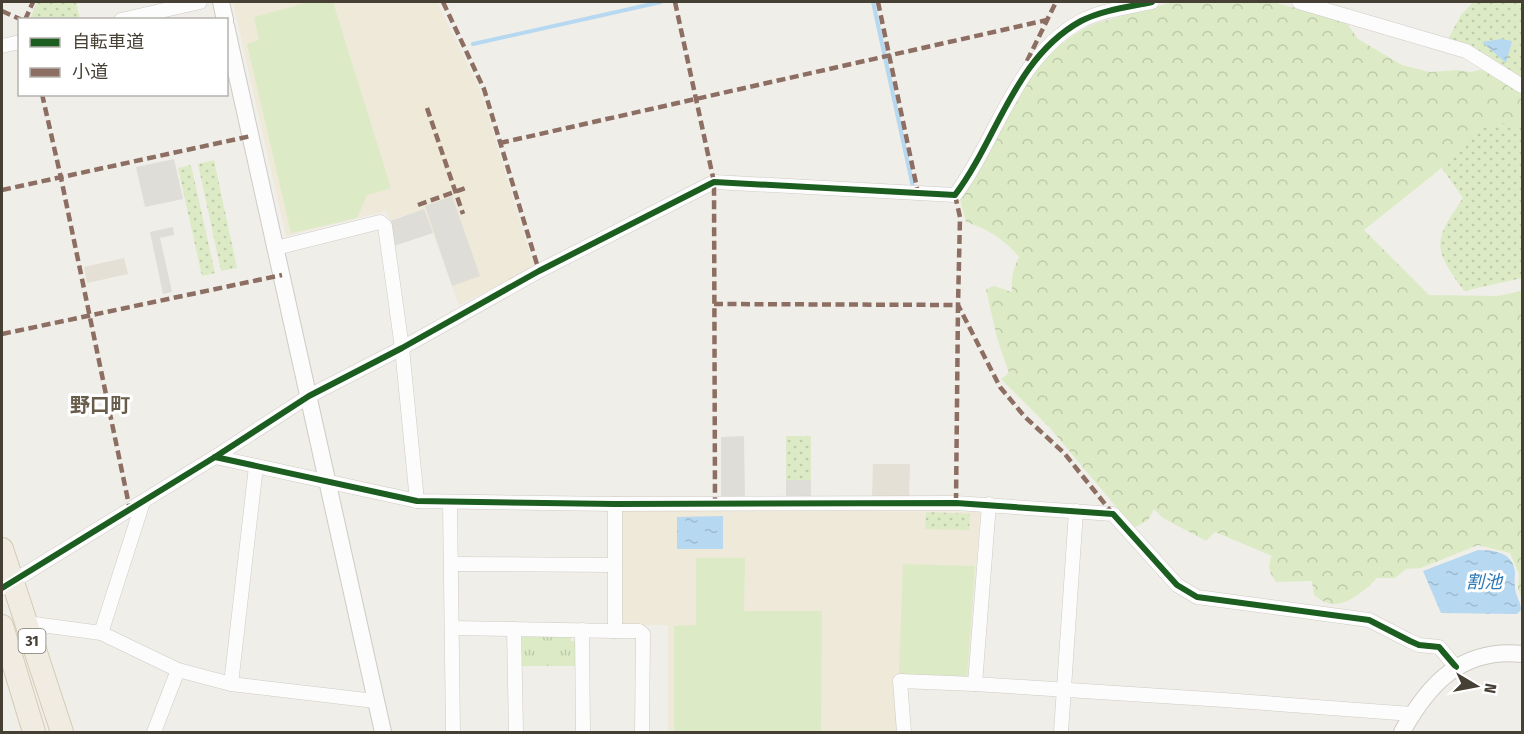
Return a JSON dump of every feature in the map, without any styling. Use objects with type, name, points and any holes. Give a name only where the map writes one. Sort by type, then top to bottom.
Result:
[{"type":"main road","name":"31","points":[[2,549],[7,584],[27,623],[62,732]]},
{"type":"main road","name":"31","points":[[2,626],[34,732]]},
{"type":"street","points":[[130,18],[200,2]]},
{"type":"street","points":[[221,2],[225,18]]},
{"type":"street","points":[[7,584],[143,502],[309,396],[402,348],[539,271],[714,182],[955,195],[966,181],[1008,99],[1036,60],[1052,43],[1066,30],[1083,20],[1152,2]]},
{"type":"street","points":[[1299,2],[1466,51],[1522,86]]},
{"type":"street","points":[[228,35],[383,732]]},
{"type":"street","points":[[2,46],[18,42]]},
{"type":"street","points":[[276,248],[380,222],[385,226],[402,348],[417,501]]},
{"type":"street","points":[[215,457],[417,501],[615,504],[715,502],[989,504],[1113,514],[1177,585],[1197,597],[1369,620],[1419,645],[1439,646],[1456,667]]},
{"type":"street","points":[[231,684],[256,466]]},
{"type":"street","points":[[101,633],[143,502]]},
{"type":"street","points":[[450,503],[453,732]]},
{"type":"street","points":[[615,504],[615,631]]},
{"type":"street","points":[[975,684],[989,504]]},
{"type":"street","points":[[1061,732],[1076,511]]},
{"type":"street","points":[[451,564],[615,565]]},
{"type":"street","points":[[27,623],[101,633],[178,670],[231,684],[375,701]]},
{"type":"street","points":[[452,628],[639,631],[642,634],[642,732]]},
{"type":"street","points":[[514,629],[516,732]]},
{"type":"street","points":[[582,630],[583,732]]},
{"type":"street","points":[[1402,732],[1412,714],[1437,682],[1456,667],[1479,657],[1509,653],[1522,654]]},
{"type":"street","points":[[154,732],[178,670]]},
{"type":"street","points":[[904,732],[900,681],[975,684],[1412,714]]},
{"type":"shaded area","points":[[233,2],[437,2],[481,92],[534,267],[459,305],[424,209],[390,220],[386,211],[286,236]]},
{"type":"shaded area","points":[[174,159],[183,199],[145,207],[136,167]]},
{"type":"shaded area","points":[[452,196],[480,276],[452,286],[425,206]]},
{"type":"shaded area","points":[[424,209],[433,233],[394,246],[390,221]]},
{"type":"shaded area","points":[[173,227],[174,235],[160,238],[172,292],[163,294],[150,232]]},
{"type":"shaded area","points":[[124,258],[128,274],[87,283],[84,267]]},
{"type":"shaded area","points":[[744,436],[745,498],[723,498],[721,495],[721,437]]},
{"type":"shaded area","points":[[873,464],[910,464],[909,498],[872,497]]},
{"type":"shaded area","points":[[786,480],[811,480],[811,498],[786,498]]},
{"type":"shaded area","points":[[619,509],[980,512],[968,679],[896,677],[897,732],[668,732],[668,625],[620,625]]},
{"type":"green space","points":[[37,2],[76,2],[80,18],[30,18]]},
{"type":"green space","points":[[309,2],[333,2],[391,188],[367,195],[357,218],[291,233],[247,44],[259,40],[254,17]]},
{"type":"green space","points":[[1173,2],[1273,2],[1346,22],[1358,39],[1402,65],[1430,72],[1480,70],[1492,72],[1522,92],[1522,126],[1507,123],[1482,126],[1438,171],[1364,230],[1429,295],[1497,296],[1522,291],[1522,599],[1518,589],[1519,574],[1510,553],[1478,545],[1421,568],[1406,569],[1395,578],[1377,578],[1353,598],[1333,604],[1324,602],[1314,595],[1312,581],[1276,582],[1270,569],[1272,556],[1215,532],[1206,541],[1163,518],[1154,509],[1148,520],[1134,528],[1050,428],[1001,379],[1009,373],[997,338],[986,289],[994,286],[1012,292],[1013,274],[1019,257],[996,236],[966,222],[960,199],[1016,98],[1053,52],[1074,35],[1097,23]]},
{"type":"green space","points":[[1473,2],[1522,2],[1522,83],[1448,39],[1461,15]]},
{"type":"green space","points":[[1498,118],[1522,123],[1522,278],[1464,291],[1446,264],[1440,244],[1446,225],[1463,198],[1439,164],[1481,123]]},
{"type":"green space","points":[[214,160],[237,268],[221,271],[198,164]]},
{"type":"green space","points":[[191,165],[215,273],[202,276],[178,168]]},
{"type":"green space","points":[[786,436],[811,436],[811,480],[786,480]]},
{"type":"green space","points":[[926,512],[970,514],[969,530],[925,529]]},
{"type":"green space","points":[[696,558],[745,558],[744,611],[822,611],[821,732],[674,732],[674,626],[696,625]]},
{"type":"green space","points":[[903,564],[975,566],[967,678],[899,675]]},
{"type":"green space","points":[[523,634],[571,635],[571,641],[575,641],[575,666],[521,666]]},
{"type":"water","points":[[1501,39],[1512,41],[1506,63],[1482,42]]},
{"type":"water","points":[[723,516],[723,549],[677,549],[677,517]]},
{"type":"water","name":"割池","points":[[1478,550],[1496,552],[1511,560],[1515,572],[1515,590],[1521,607],[1517,614],[1441,613],[1423,571]]},
{"type":"waterway","points":[[473,44],[661,2]]},
{"type":"waterway","points":[[873,2],[913,187]]},
{"type":"marked path","points":[[26,18],[33,2]]},
{"type":"marked path","points":[[443,2],[484,89],[539,271]]},
{"type":"marked path","points":[[675,2],[714,182],[715,502]]},
{"type":"marked path","points":[[878,2],[918,193]]},
{"type":"marked path","points":[[1027,61],[1056,2]]},
{"type":"marked path","points":[[2,11],[18,18]]},
{"type":"marked path","points":[[500,143],[1047,20]]},
{"type":"marked path","points":[[42,96],[130,510]]},
{"type":"marked path","points":[[427,108],[463,214]]},
{"type":"marked path","points":[[2,190],[251,136]]},
{"type":"marked path","points":[[418,205],[466,188]]},
{"type":"marked path","points":[[955,195],[960,217],[958,305],[1000,387],[1025,417],[1064,453],[1113,514]]},
{"type":"marked path","points":[[2,334],[282,275]]},
{"type":"marked path","points":[[714,304],[958,305],[956,503]]},
{"type":"cycle path","points":[[2,588],[215,457],[309,396],[402,348],[539,271],[714,182],[955,195],[970,173],[1023,77],[1058,37],[1089,17],[1152,2]]},
{"type":"cycle path","points":[[215,457],[417,501],[615,504],[956,503],[1113,514],[1177,585],[1197,597],[1369,620],[1419,645],[1439,647],[1456,667]]},
{"type":"district","name":"野口町","points":[[100,405]]}]
